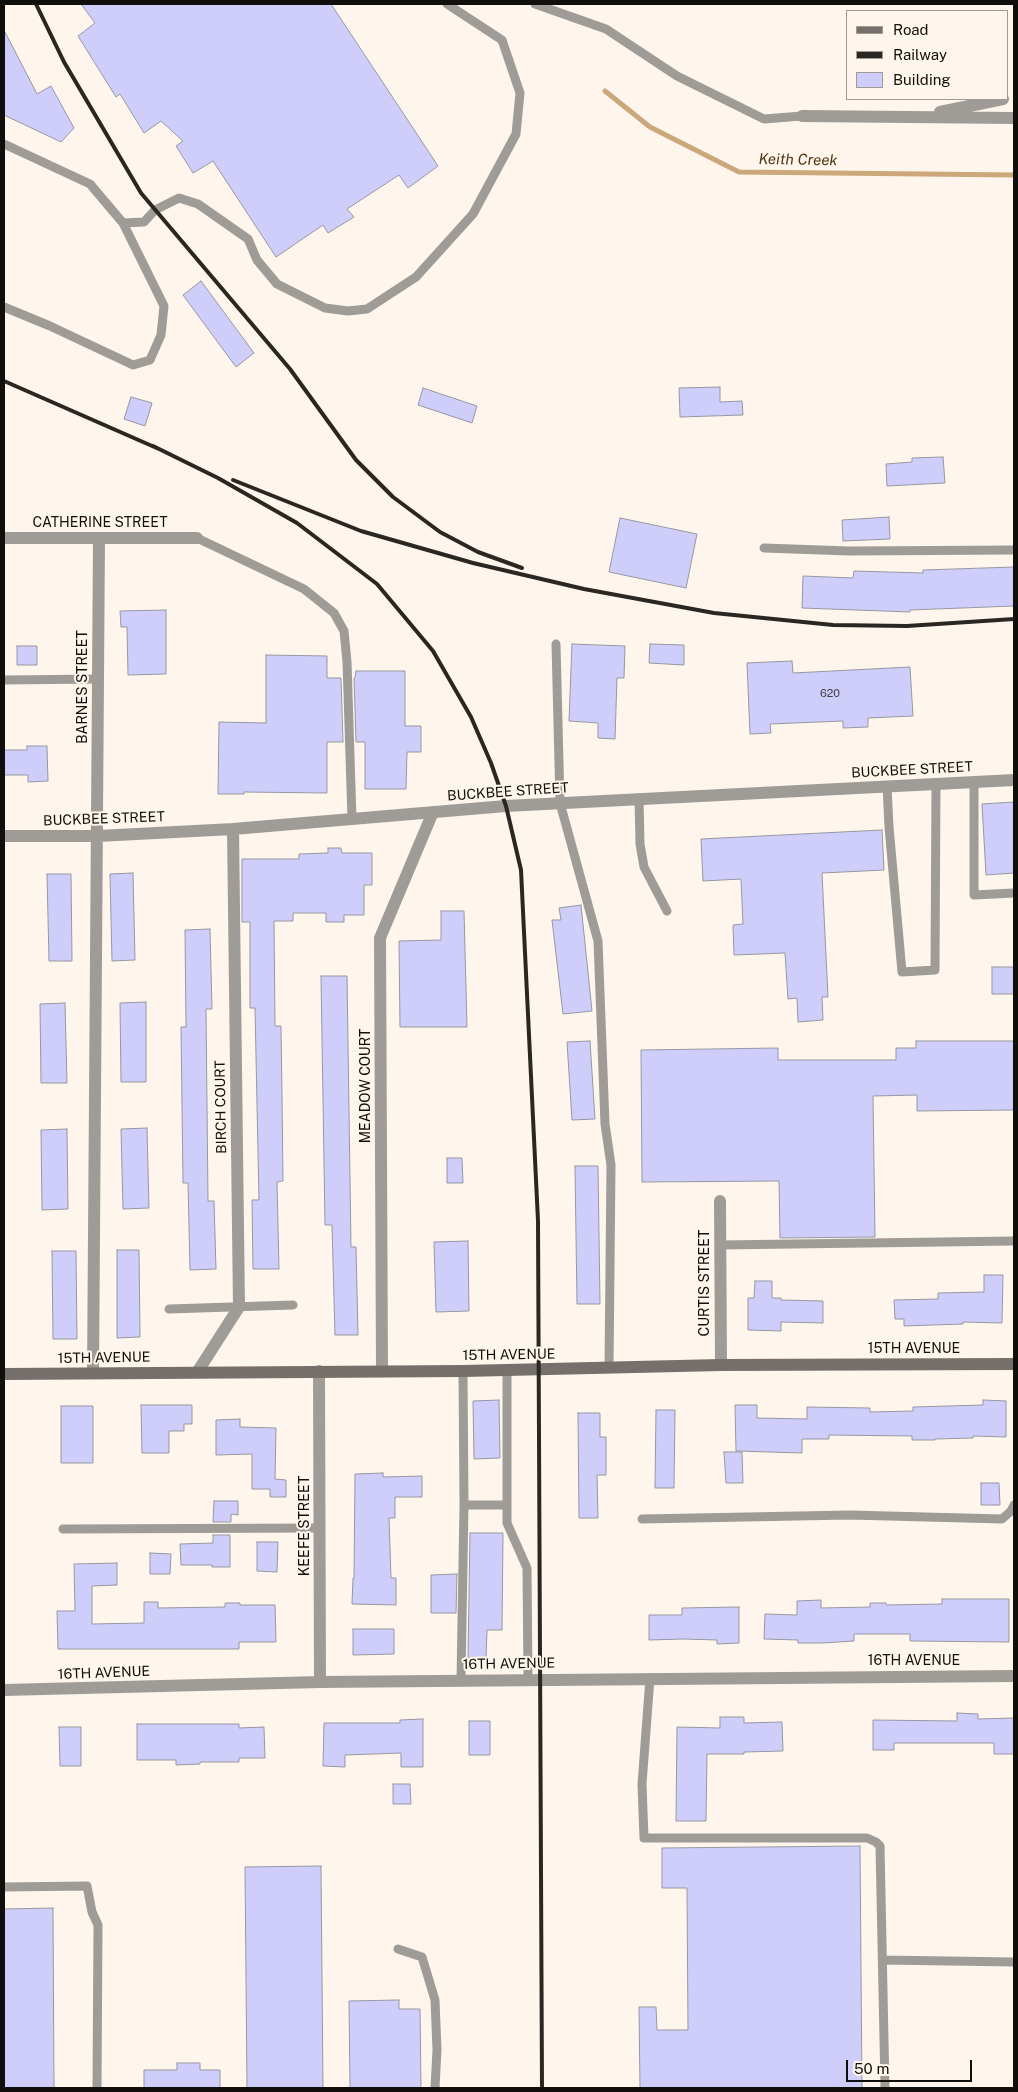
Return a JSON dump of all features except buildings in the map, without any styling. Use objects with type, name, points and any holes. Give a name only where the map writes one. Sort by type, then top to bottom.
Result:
[{"type":"main road","name":"15TH AVENUE","points":[[4,1374],[463,1371],[721,1365],[1014,1364]]},
{"type":"street","points":[[916,117],[998,100]]},
{"type":"street","points":[[802,116],[1014,118]]},
{"type":"street","name":"CATHERINE STREET","points":[[4,538],[197,538]]},
{"type":"street","name":"BARNES STREET","points":[[98,836],[99,539]]},
{"type":"street","name":"BUCKBEE STREET","points":[[4,836],[98,836],[233,829],[433,812],[639,798],[1014,780]]},
{"type":"street","name":"MEADOW COURT","points":[[382,1371],[380,938],[433,812]]},
{"type":"street","name":"BIRCH COURT","points":[[233,829],[239,1307]]},
{"type":"street","points":[[93,1373],[98,836]]},
{"type":"street","name":"CURTIS STREET","points":[[720,1201],[721,1365]]},
{"type":"street","points":[[198,1372],[239,1307]]},
{"type":"street","name":"KEEFE STREET","points":[[319,1371],[320,1682]]},
{"type":"street","name":"16TH AVENUE","points":[[4,1690],[528,1679],[1014,1676]]},
{"type":"lane","points":[[123,223],[144,222],[155,210],[179,198],[198,204],[248,239],[257,260],[277,284],[325,308],[348,312],[367,309],[416,277],[473,214],[516,134],[520,93],[502,40],[447,4]]},
{"type":"lane","points":[[535,4],[606,29],[677,76],[764,119],[802,116]]},
{"type":"lane","points":[[4,144],[90,184],[123,223],[164,306],[162,335],[150,360],[133,365],[50,326],[4,307]]},
{"type":"lane","points":[[197,538],[304,589],[334,613],[344,631],[347,662],[352,819]]},
{"type":"lane","points":[[764,548],[849,551],[1014,550]]},
{"type":"lane","points":[[556,644],[560,803],[598,941],[605,1124],[611,1165],[609,1368]]},
{"type":"lane","points":[[4,680],[98,679]]},
{"type":"lane","points":[[974,782],[974,895],[1014,893]]},
{"type":"lane","points":[[887,786],[902,972],[935,970],[936,783]]},
{"type":"lane","points":[[639,798],[640,844],[644,867],[667,911]]},
{"type":"lane","points":[[720,1245],[1014,1241]]},
{"type":"lane","points":[[169,1309],[293,1305]]},
{"type":"lane","points":[[507,1370],[506,1523],[528,1568],[528,1679]]},
{"type":"lane","points":[[461,1680],[464,1505],[463,1371]]},
{"type":"lane","points":[[464,1505],[507,1505]]},
{"type":"lane","points":[[642,1518],[850,1515],[1002,1519],[1011,1511],[1014,1505]]},
{"type":"lane","points":[[63,1529],[320,1528]]},
{"type":"lane","points":[[650,1678],[642,1784],[644,1838],[867,1838],[880,1846],[882,1852],[885,2088]]},
{"type":"lane","points":[[4,1886],[87,1886],[92,1912],[98,1924],[97,2088]]},
{"type":"lane","points":[[398,1949],[422,1957],[435,2000],[437,2050],[435,2088]]},
{"type":"lane","points":[[883,1960],[1014,1962]]},
{"type":"waterway","name":"Keith Creek","points":[[605,91],[650,127],[739,172],[1014,175]]},
{"type":"railway","points":[[36,4],[64,62],[141,193],[290,369],[356,460],[393,497],[440,532],[478,552],[522,568]]},
{"type":"railway","points":[[4,381],[159,449]]},
{"type":"railway","points":[[153,446],[218,478],[297,523],[377,584],[433,651],[471,717],[491,763],[506,806],[521,870],[538,1221],[542,2088]]},
{"type":"railway","points":[[233,480],[361,531],[473,563],[584,589],[714,613],[833,625],[907,626],[1014,619]]}]
